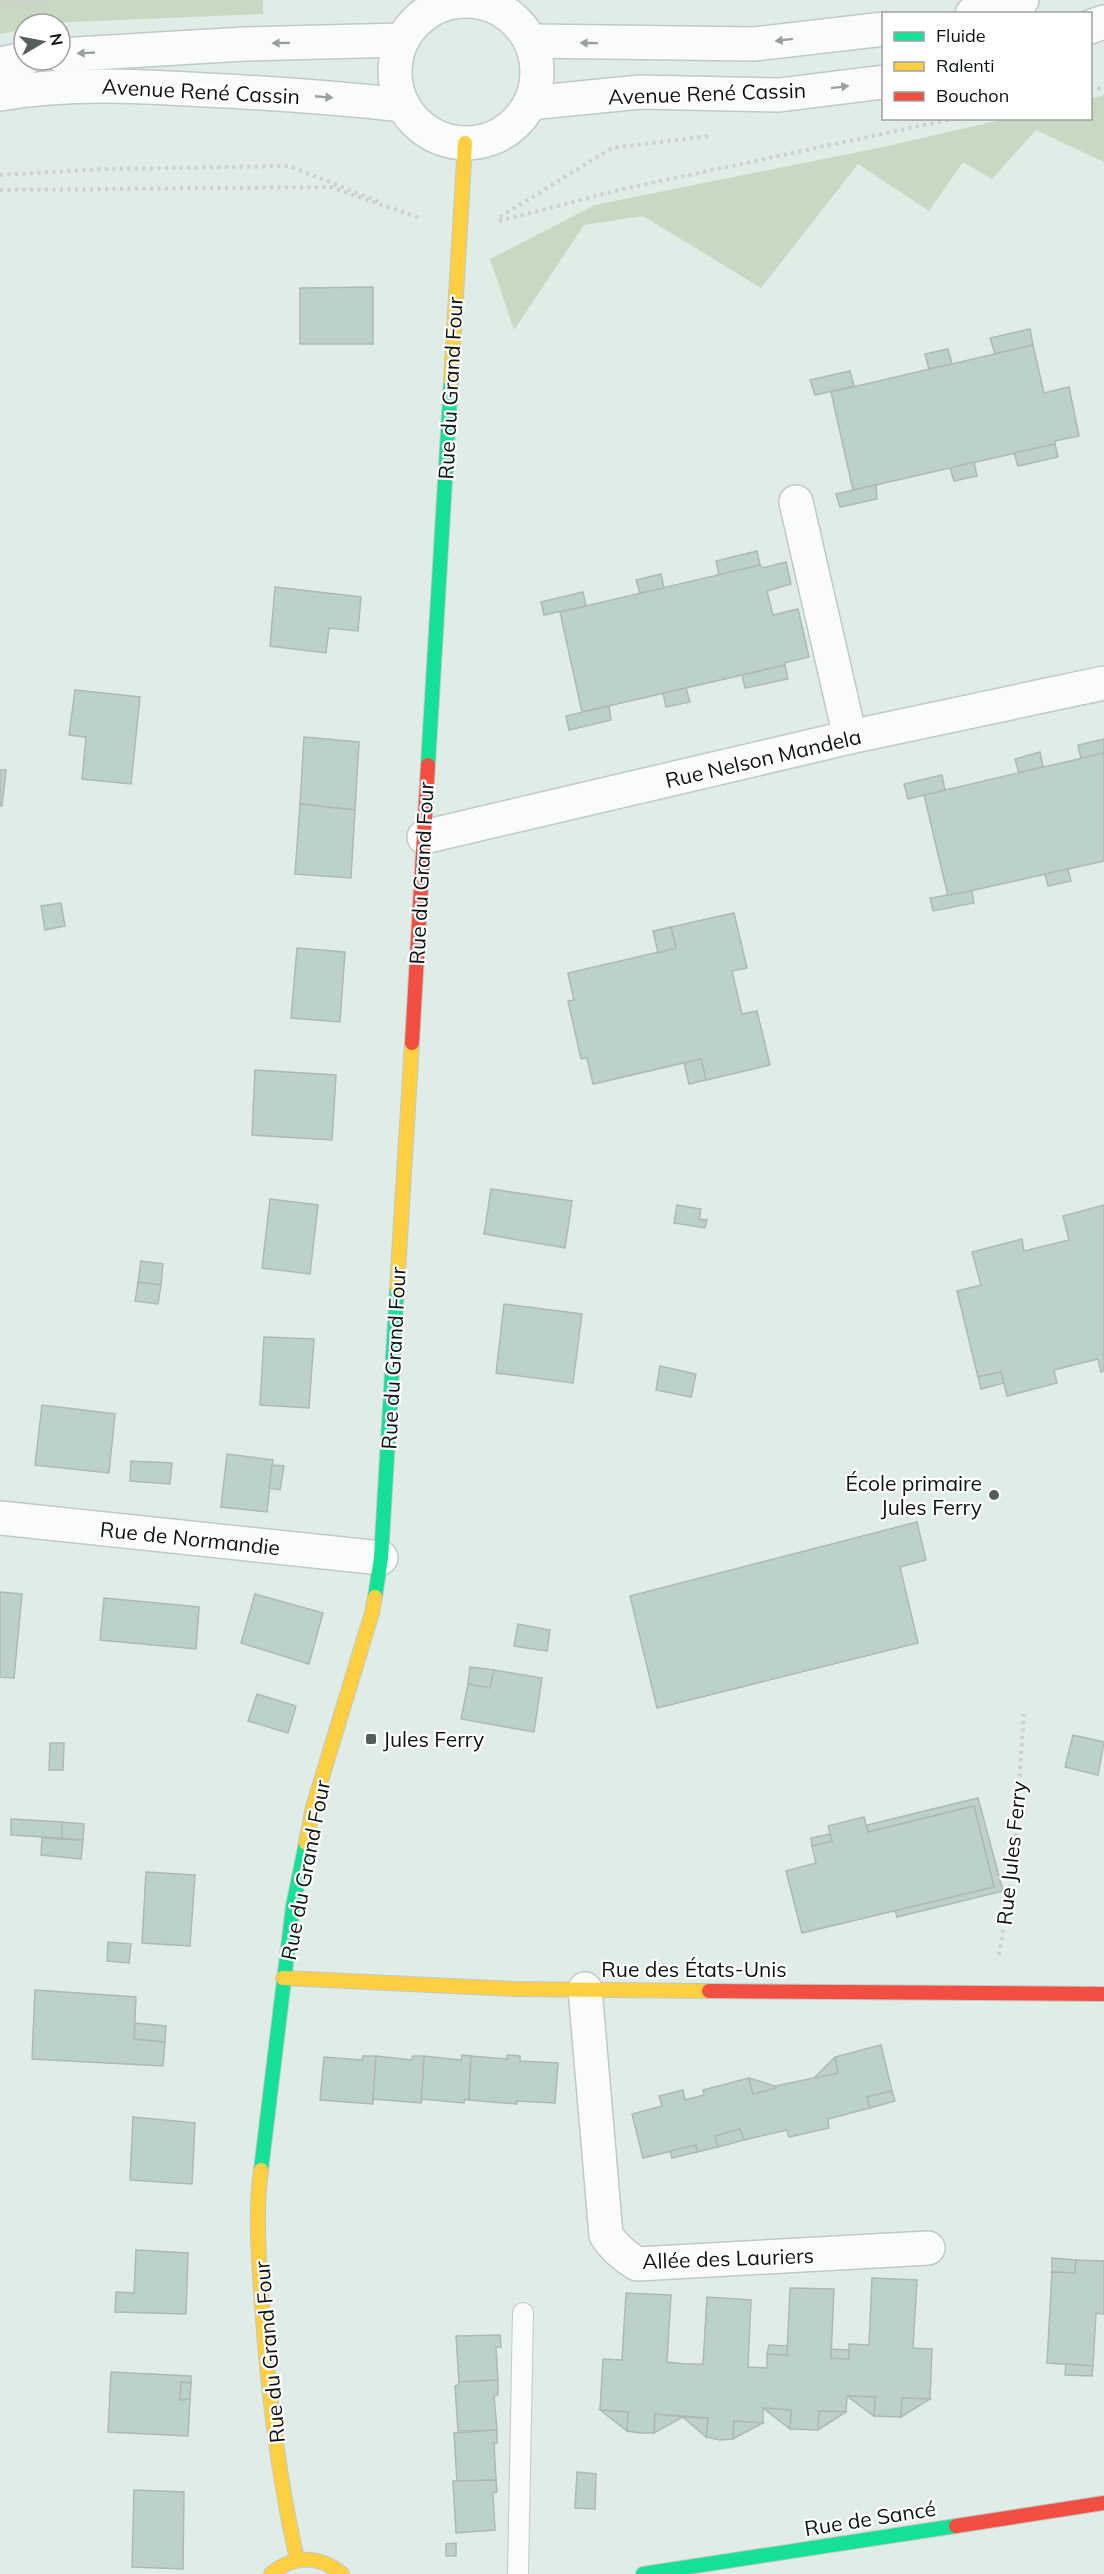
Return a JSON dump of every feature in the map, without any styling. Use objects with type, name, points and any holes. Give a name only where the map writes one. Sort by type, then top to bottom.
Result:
[{"type":"street","points":[[464,0],[503,6],[531,41],[537,62],[537,83],[530,103],[519,121],[501,135],[481,142],[453,142],[437,137],[417,124],[403,105],[396,84],[395,62],[402,40],[411,26],[432,3],[443,4],[464,0]]},
{"type":"street","points":[[979,12],[1022,0]]},
{"type":"street","points":[[531,41],[754,44],[882,29]]},
{"type":"street","name":"Avenue René Cassin","points":[[72,54],[244,44],[402,40]]},
{"type":"street","name":"Avenue René Cassin","points":[[530,103],[640,92],[779,95],[882,82]]},
{"type":"street","name":"Avenue René Cassin","points":[[0,94],[35,88],[116,85],[318,96],[403,105]]},
{"type":"street","name":"Rue du Grand Four","points":[[297,2559],[284,2503],[266,2353],[260,2282],[258,2192],[293,1906],[313,1807],[372,1613],[381,1558],[465,142]]},
{"type":"street","points":[[796,502],[850,737]]},
{"type":"street","name":"Rue Nelson Mandela","points":[[423,837],[850,737],[1104,683]]},
{"type":"street","name":"Rue de Normandie","points":[[0,1518],[381,1558]]},
{"type":"street","name":"Rue des États-Unis","points":[[283,1978],[513,1989],[1104,1994]]},
{"type":"street","name":"Allée des Lauriers","points":[[585,1989],[606,2235],[613,2247],[626,2257],[637,2264],[928,2248]]},
{"type":"street","name":"Rue de Sancé","points":[[643,2574],[1104,2503]]},
{"type":"street","points":[[271,2574],[284,2564],[297,2559],[312,2558],[327,2563],[342,2574]]},
{"type":"lane","points":[[518,2574],[523,2313]]},
{"type":"path","points":[[0,5],[51,0]]},
{"type":"path","points":[[712,136],[612,148],[492,223],[623,189],[948,120]]},
{"type":"path","points":[[0,175],[102,169],[289,166],[426,220],[330,187],[0,190]]},
{"type":"path","name":"Rue Jules Ferry","points":[[993,1992],[1013,1869],[1024,1714]]},
{"type":"green space","points":[[0,0],[263,0],[263,14],[72,22],[72,12],[12,12],[12,32],[0,34]]},
{"type":"green space","points":[[1104,95],[1104,162],[1036,130],[992,179],[963,162],[929,211],[858,164],[761,288],[643,216],[584,225],[514,330],[490,259],[595,205],[879,148],[1001,120],[1092,120],[1092,99]]},
{"type":"building","points":[[373,287],[373,344],[300,344],[300,288]]},
{"type":"building","points":[[1030,329],[1033,345],[995,354],[990,338]]},
{"type":"building","points":[[1033,345],[1044,393],[1069,387],[1079,436],[1055,441],[1055,444],[853,490],[831,392]]},
{"type":"building","points":[[948,349],[952,364],[929,369],[925,354]]},
{"type":"building","points":[[850,371],[854,386],[815,395],[810,380]]},
{"type":"building","points":[[1055,444],[1058,457],[1018,466],[1014,453]]},
{"type":"building","points":[[974,462],[977,476],[954,481],[950,468]]},
{"type":"building","points":[[876,485],[877,499],[840,507],[836,494]]},
{"type":"building","points":[[757,551],[760,565],[719,575],[716,561]]},
{"type":"building","points":[[786,562],[791,584],[767,591],[773,615],[798,609],[809,657],[784,663],[785,665],[582,712],[560,612],[760,565],[762,568]]},
{"type":"building","points":[[661,574],[664,588],[640,593],[636,580]]},
{"type":"building","points":[[275,587],[361,597],[358,631],[329,628],[326,653],[270,646]]},
{"type":"building","points":[[583,592],[586,606],[544,615],[541,602]]},
{"type":"building","points":[[785,665],[788,679],[745,688],[742,675]]},
{"type":"building","points":[[686,688],[690,702],[666,707],[663,693]]},
{"type":"building","points":[[75,690],[140,697],[131,784],[82,779],[86,737],[69,735]]},
{"type":"building","points":[[609,706],[611,720],[569,730],[566,716]]},
{"type":"building","points":[[304,737],[359,742],[355,810],[300,804]]},
{"type":"building","points":[[1104,739],[1104,753],[1081,759],[1078,745]]},
{"type":"building","points":[[1040,752],[1043,767],[1019,773],[1015,759]]},
{"type":"building","points":[[1104,753],[1104,861],[948,896],[924,795]]},
{"type":"building","points":[[0,770],[6,770],[2,806],[0,806]]},
{"type":"building","points":[[942,775],[945,790],[908,799],[904,784]]},
{"type":"building","points":[[300,804],[355,810],[351,878],[295,874]]},
{"type":"building","points":[[1068,869],[1071,881],[1048,886],[1045,874]]},
{"type":"building","points":[[972,891],[974,903],[933,911],[930,898]]},
{"type":"building","points":[[61,903],[65,926],[45,930],[41,906]]},
{"type":"building","points":[[734,913],[747,968],[732,971],[742,1014],[757,1011],[770,1065],[706,1080],[701,1059],[593,1084],[587,1058],[581,1059],[568,1001],[574,1000],[568,973],[676,948],[671,927]]},
{"type":"building","points":[[671,927],[676,948],[658,953],[653,931]]},
{"type":"building","points":[[297,948],[345,952],[340,1022],[291,1018]]},
{"type":"building","points":[[701,1059],[706,1080],[689,1084],[684,1063]]},
{"type":"building","points":[[255,1070],[336,1075],[332,1140],[252,1135]]},
{"type":"building","points":[[491,1189],[572,1201],[565,1248],[484,1234]]},
{"type":"building","points":[[270,1199],[318,1205],[310,1274],[262,1268]]},
{"type":"building","points":[[677,1205],[701,1209],[699,1219],[707,1220],[705,1228],[674,1223]]},
{"type":"building","points":[[1104,1205],[1104,1371],[1101,1372],[1098,1359],[1054,1370],[1057,1383],[1007,1396],[1001,1372],[978,1377],[957,1291],[981,1285],[972,1252],[1022,1239],[1024,1251],[1069,1240],[1063,1216]]},
{"type":"building","points":[[141,1261],[163,1264],[161,1285],[138,1282]]},
{"type":"building","points":[[138,1282],[161,1285],[158,1304],[135,1301]]},
{"type":"building","points":[[504,1304],[582,1314],[573,1383],[496,1373]]},
{"type":"building","points":[[264,1337],[314,1339],[309,1408],[260,1405]]},
{"type":"building","points":[[660,1366],[696,1374],[691,1397],[656,1390]]},
{"type":"building","points":[[1001,1372],[1004,1383],[981,1389],[978,1377]]},
{"type":"building","points":[[42,1405],[115,1414],[109,1473],[35,1465]]},
{"type":"building","points":[[227,1454],[273,1460],[267,1512],[221,1507]]},
{"type":"building","points":[[131,1461],[172,1463],[170,1484],[130,1481]]},
{"type":"building","points":[[272,1465],[284,1466],[280,1490],[269,1488]]},
{"type":"building","points":[[917,1522],[926,1560],[900,1567],[918,1643],[657,1708],[630,1596]]},
{"type":"building","points":[[0,1592],[22,1594],[14,1678],[0,1677]]},
{"type":"building","points":[[255,1594],[323,1613],[309,1664],[241,1643]]},
{"type":"building","points":[[104,1598],[199,1607],[196,1649],[100,1640]]},
{"type":"building","points":[[518,1624],[550,1630],[547,1651],[514,1646]]},
{"type":"building","points":[[470,1667],[494,1670],[490,1688],[468,1684]]},
{"type":"building","points":[[494,1670],[542,1678],[534,1732],[461,1719],[468,1684],[490,1688]]},
{"type":"building","points":[[257,1694],[296,1706],[288,1733],[248,1721]]},
{"type":"building","points":[[1073,1735],[1104,1742],[1098,1775],[1065,1767]]},
{"type":"building","points":[[50,1743],[64,1743],[63,1770],[49,1770]]},
{"type":"building","points":[[978,1798],[1003,1891],[897,1917],[895,1910],[994,1887],[974,1806],[868,1832],[867,1825]]},
{"type":"building","points":[[974,1806],[994,1887],[802,1933],[786,1871],[816,1863],[812,1846],[832,1841],[828,1826],[864,1817],[868,1832]]},
{"type":"building","points":[[11,1819],[62,1822],[62,1838],[11,1835]]},
{"type":"building","points":[[62,1822],[84,1824],[83,1840],[62,1838]]},
{"type":"building","points":[[830,1834],[832,1841],[812,1846],[811,1838]]},
{"type":"building","points":[[42,1838],[83,1840],[81,1859],[41,1855]]},
{"type":"building","points":[[146,1872],[195,1875],[190,1946],[142,1943]]},
{"type":"building","points":[[108,1942],[131,1944],[129,1963],[107,1961]]},
{"type":"building","points":[[35,1990],[136,1997],[134,2039],[165,2042],[163,2066],[32,2059]]},
{"type":"building","points":[[135,2023],[166,2026],[165,2042],[134,2039]]},
{"type":"building","points":[[881,2045],[892,2091],[867,2097],[870,2108],[828,2119],[829,2128],[789,2137],[787,2130],[744,2140],[740,2129],[715,2136],[718,2147],[697,2152],[696,2145],[643,2158],[632,2114],[662,2106],[659,2096],[683,2090],[685,2100],[704,2095],[703,2090],[749,2078],[753,2094],[776,2088],[775,2086],[838,2073],[835,2057]]},
{"type":"building","points":[[462,2055],[471,2056],[469,2100],[465,2099],[464,2103],[422,2099],[421,2103],[424,2056],[461,2060]]},
{"type":"building","points":[[507,2055],[520,2056],[520,2061],[558,2063],[555,2103],[516,2101],[517,2104],[469,2100],[471,2056],[507,2059]]},
{"type":"building","points":[[363,2056],[376,2056],[373,2104],[320,2100],[324,2057],[362,2060]]},
{"type":"building","points":[[376,2056],[412,2060],[413,2056],[424,2056],[421,2103],[373,2099]]},
{"type":"building","points":[[835,2057],[838,2073],[816,2078],[815,2077]]},
{"type":"building","points":[[749,2078],[775,2086],[776,2088],[753,2094]]},
{"type":"building","points":[[892,2091],[895,2101],[870,2108],[867,2097]]},
{"type":"building","points":[[133,2117],[195,2123],[192,2184],[130,2180]]},
{"type":"building","points":[[740,2129],[744,2140],[718,2147],[715,2136]]},
{"type":"building","points":[[696,2145],[697,2152],[672,2158],[670,2151]]},
{"type":"building","points":[[136,2250],[188,2253],[186,2314],[115,2312],[116,2292],[134,2293]]},
{"type":"building","points":[[1052,2258],[1076,2260],[1075,2273],[1052,2272]]},
{"type":"building","points":[[1076,2260],[1104,2261],[1104,2314],[1096,2313],[1093,2366],[1047,2363],[1052,2272],[1075,2273]]},
{"type":"building","points":[[872,2278],[917,2280],[913,2348],[932,2349],[930,2399],[902,2398],[901,2417],[874,2416],[875,2397],[847,2396],[846,2412],[819,2411],[818,2430],[790,2429],[791,2410],[763,2408],[763,2423],[734,2421],[733,2439],[720,2440],[706,2437],[708,2418],[655,2414],[654,2433],[640,2433],[627,2431],[628,2412],[600,2410],[603,2359],[622,2360],[626,2293],[671,2295],[667,2362],[685,2364],[703,2364],[707,2297],[751,2300],[748,2367],[767,2368],[767,2354],[787,2355],[790,2288],[834,2289],[831,2358],[849,2359],[849,2344],[869,2345]]},
{"type":"building","points":[[500,2335],[501,2347],[496,2347],[498,2380],[459,2382],[456,2336]]},
{"type":"building","points":[[769,2345],[787,2346],[787,2355],[767,2354]]},
{"type":"building","points":[[831,2349],[849,2350],[849,2359],[831,2358]]},
{"type":"building","points":[[1066,2364],[1093,2366],[1092,2376],[1065,2375]]},
{"type":"building","points":[[111,2372],[191,2376],[191,2383],[181,2382],[180,2400],[190,2399],[188,2436],[108,2432]]},
{"type":"building","points":[[498,2380],[498,2395],[494,2396],[497,2430],[458,2431],[455,2386],[459,2382]]},
{"type":"building","points":[[181,2382],[191,2383],[190,2399],[180,2400]]},
{"type":"building","points":[[847,2396],[875,2397],[874,2416]]},
{"type":"building","points":[[902,2398],[930,2399],[901,2417]]},
{"type":"building","points":[[763,2408],[791,2410],[790,2429]]},
{"type":"building","points":[[600,2410],[628,2412],[627,2431]]},
{"type":"building","points":[[819,2411],[846,2412],[818,2430]]},
{"type":"building","points":[[655,2414],[683,2417],[654,2433]]},
{"type":"building","points":[[683,2417],[708,2418],[706,2437]]},
{"type":"building","points":[[734,2421],[763,2423],[733,2439]]},
{"type":"building","points":[[497,2430],[497,2443],[494,2443],[496,2480],[457,2482],[454,2433]]},
{"type":"building","points":[[577,2472],[596,2474],[595,2509],[575,2508]]},
{"type":"building","points":[[496,2480],[497,2492],[493,2493],[495,2530],[456,2533],[453,2481]]},
{"type":"building","points":[[134,2490],[184,2492],[183,2569],[132,2567]]},
{"type":"building","points":[[456,2543],[456,2556],[446,2556],[446,2544]]},
{"type":"traffic: fast","points":[[428,765],[451,381]]},
{"type":"traffic: fast","points":[[375,1597],[381,1558],[397,1288]]},
{"type":"traffic: fast","points":[[261,2170],[293,1906],[306,1843]]},
{"type":"traffic: fast","points":[[643,2574],[956,2526]]},
{"type":"traffic: slow","points":[[451,381],[465,143]]},
{"type":"traffic: slow","points":[[397,1288],[412,1043]]},
{"type":"traffic: slow","points":[[306,1843],[313,1807],[375,1597]]},
{"type":"traffic: slow","points":[[283,1978],[513,1989],[709,1991]]},
{"type":"traffic: slow","points":[[261,2170],[258,2238],[267,2370],[279,2465],[297,2559]]},
{"type":"traffic: slow","points":[[271,2574],[289,2563],[306,2560],[324,2563],[342,2574]]},
{"type":"traffic: jam","points":[[412,1043],[428,765]]},
{"type":"traffic: jam","points":[[709,1991],[1104,1994]]},
{"type":"traffic: jam","points":[[956,2526],[1104,2503]]},
{"type":"place","name":"École primaire Jules Ferry","points":[[994,1495]]},
{"type":"place","name":"Jules Ferry","points":[[371,1739]]}]
